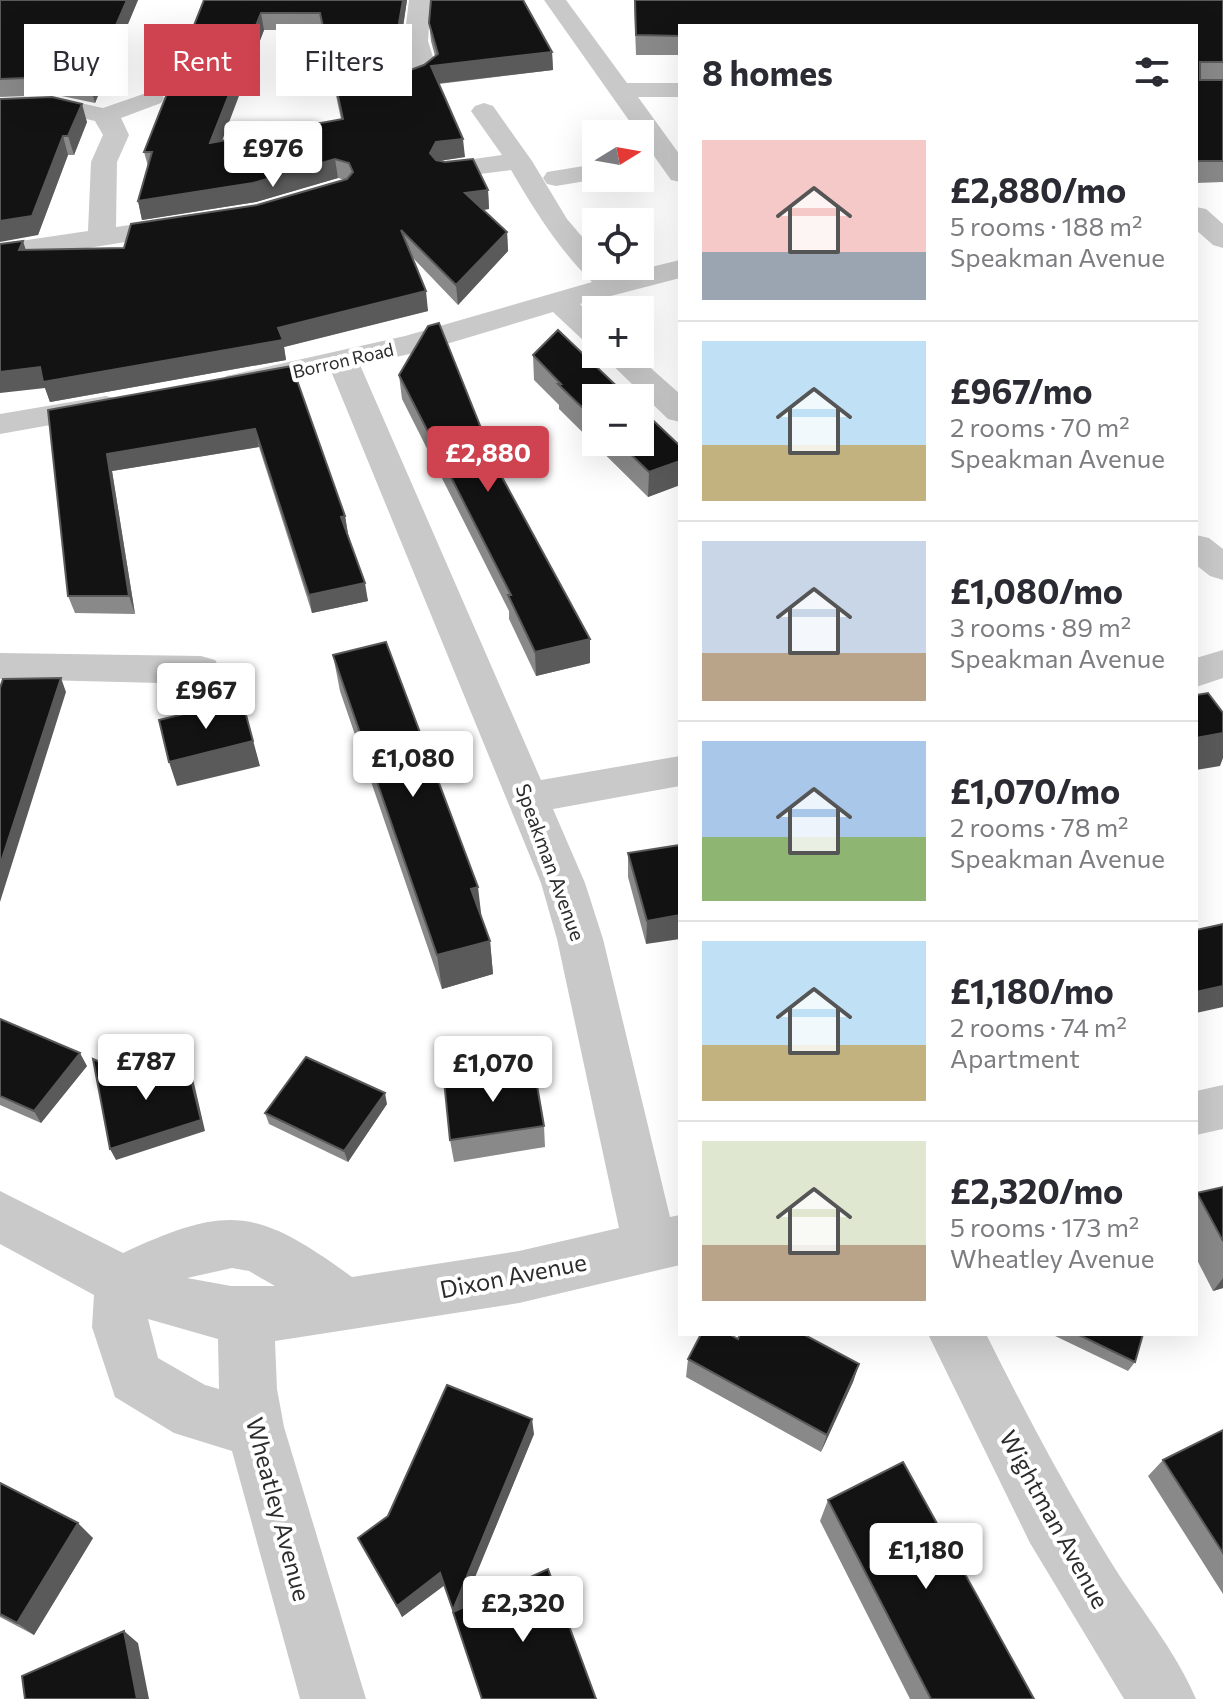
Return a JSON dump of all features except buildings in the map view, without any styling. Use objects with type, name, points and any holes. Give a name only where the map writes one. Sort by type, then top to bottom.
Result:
[{"type":"street","points":[[412,77],[425,70],[416,41],[420,0]]},
{"type":"street","points":[[555,0],[665,167]]},
{"type":"street","points":[[617,90],[678,90]]},
{"type":"street","points":[[104,116],[152,98]]},
{"type":"street","points":[[0,107],[77,107],[110,121],[116,135],[104,162],[102,236]]},
{"type":"street","points":[[484,111],[515,154],[555,222],[577,251],[612,285]]},
{"type":"street","points":[[447,170],[515,154]]},
{"type":"street","points":[[556,178],[582,174]]},
{"type":"street","points":[[1198,206],[1223,206]]},
{"type":"street","points":[[1198,217],[1223,239]]},
{"type":"street","points":[[0,253],[206,222]]},
{"type":"street","name":"Borron Road","points":[[213,387],[343,361],[480,326],[612,285],[678,269]]},
{"type":"street","points":[[559,301],[582,322]]},
{"type":"street","name":"Speakman Avenue","points":[[343,361],[563,883],[665,1243]]},
{"type":"street","points":[[632,368],[678,410]]},
{"type":"street","points":[[0,424],[140,400]]},
{"type":"street","points":[[1198,548],[1223,568]]},
{"type":"street","points":[[1198,672],[1223,663]]},
{"type":"street","points":[[0,666],[201,670]]},
{"type":"street","points":[[529,798],[678,771]]},
{"type":"street","points":[[1198,1113],[1223,1107]]},
{"type":"street","name":"Dixon Avenue","points":[[0,1216],[159,1298],[204,1311],[246,1317],[290,1314],[519,1277],[665,1243]]},
{"type":"street","points":[[255,1427],[195,1412],[135,1377],[120,1327],[122,1281],[168,1258],[230,1242],[257,1248],[345,1305]]},
{"type":"street","name":"Wheatley Avenue","points":[[246,1317],[248,1389],[255,1427],[333,1699]]},
{"type":"street","name":"Wightman Avenue","points":[[957,1336],[1028,1474],[1126,1647],[1163,1699]]}]
